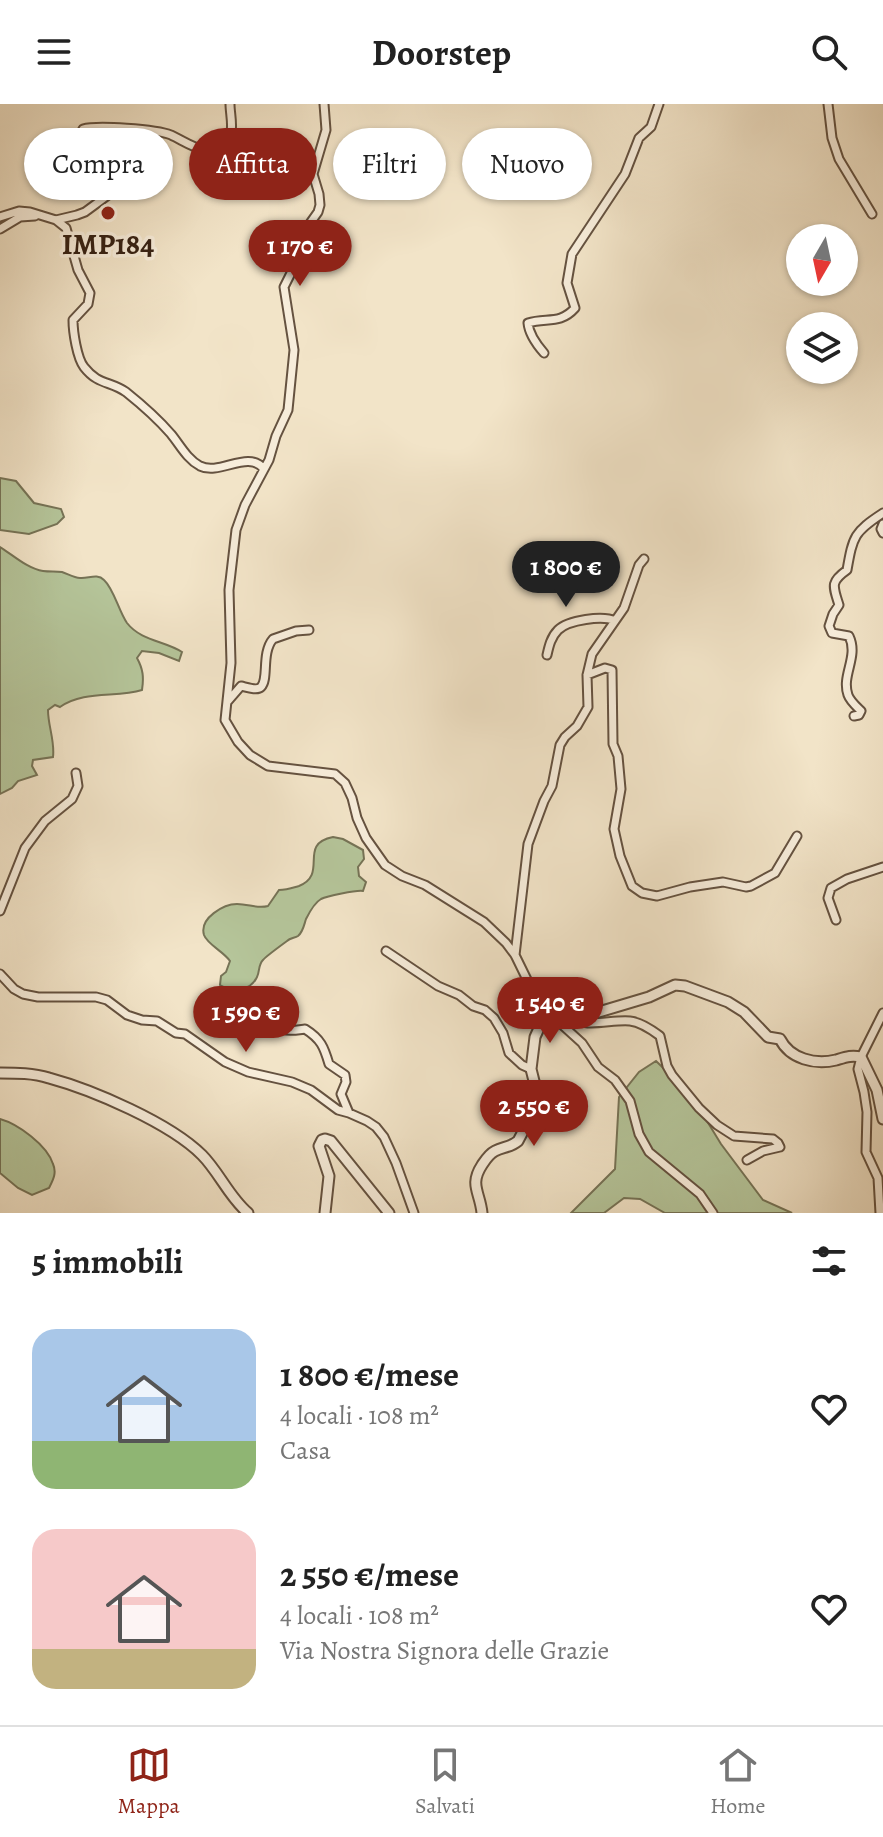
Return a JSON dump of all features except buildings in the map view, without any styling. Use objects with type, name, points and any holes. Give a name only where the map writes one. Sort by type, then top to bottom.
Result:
[{"type":"street","points":[[56,220],[85,212],[119,187],[125,175],[107,156],[82,142],[83,129],[96,127],[159,132],[195,148],[213,151],[221,148],[230,136],[230,104]]},
{"type":"street","points":[[324,104],[325,136],[313,174],[320,205],[306,229],[295,265],[284,287],[294,350],[288,410],[269,460],[245,505],[234,542],[229,599],[231,663],[227,726],[250,755],[268,766],[335,774],[345,783],[366,838],[385,865],[425,885],[494,930],[515,955],[537,1000],[582,1043],[598,1067],[615,1080],[630,1101],[639,1134],[649,1152],[700,1194],[713,1213]]},
{"type":"street","points":[[544,353],[528,323],[557,320],[573,312],[575,308],[567,283],[572,254],[625,174],[639,138],[653,123],[659,104]]},
{"type":"street","points":[[828,104],[832,138],[839,159],[872,214]]},
{"type":"street","points":[[0,217],[19,211],[56,220],[66,228],[78,270],[90,293],[88,304],[73,320],[79,358],[96,380],[128,394],[202,467],[221,468],[243,461],[257,463],[264,469]]},
{"type":"street","points":[[0,229],[20,217],[40,215]]},
{"type":"street","points":[[854,716],[861,711],[848,696],[847,673],[853,657],[852,640],[849,636],[832,633],[829,626],[839,605],[834,582],[847,570],[850,550],[858,531],[883,513]]},
{"type":"street","points":[[883,524],[883,533]]},
{"type":"street","points":[[515,955],[528,844],[552,786],[560,745],[584,716],[588,707],[588,664],[624,608],[644,559]]},
{"type":"street","points":[[547,655],[551,639],[562,627],[604,617],[615,621]]},
{"type":"street","points":[[228,702],[241,686],[260,688],[266,651],[273,639],[309,630]]},
{"type":"street","points":[[587,675],[605,668],[612,670],[613,744],[618,756],[621,789],[614,821],[615,842],[632,886],[657,896],[723,882],[751,886],[775,873],[797,836]]},
{"type":"street","points":[[0,911],[25,848],[45,821],[72,799],[78,786],[76,773]]},
{"type":"street","points":[[836,920],[828,898],[831,888],[883,867]]},
{"type":"street","points":[[386,951],[438,986],[485,1010],[503,1033],[509,1053],[531,1069]]},
{"type":"street","points":[[0,974],[23,994],[107,1000],[127,1015],[157,1021],[176,1033],[185,1034],[225,1062],[311,1090],[338,1110],[376,1127],[396,1163],[414,1213]]},
{"type":"street","points":[[546,1011],[582,1017],[634,1002],[675,985],[685,986],[728,1002],[744,1012],[768,1037],[780,1039],[785,1049],[804,1060],[821,1062],[852,1055],[861,1057]]},
{"type":"street","points":[[482,1213],[475,1178],[491,1152],[518,1141],[538,1106],[531,1069],[535,1037],[541,1016],[546,1011]]},
{"type":"street","points":[[880,1213],[878,1178],[866,1152],[867,1112],[858,1069],[883,1013]]},
{"type":"street","points":[[271,1015],[280,1028],[293,1032],[305,1029],[323,1046],[329,1064],[345,1075],[346,1082],[341,1094],[349,1113]]},
{"type":"street","points":[[570,1017],[581,1023],[630,1021],[660,1036],[672,1075],[717,1125],[734,1136],[773,1139],[780,1147],[763,1151],[747,1160]]},
{"type":"street","points":[[861,1057],[877,1090],[883,1119]]},
{"type":"street","points":[[0,1073],[47,1077],[151,1120],[205,1158],[248,1213]]},
{"type":"street","points":[[325,1213],[329,1176],[319,1146],[322,1140],[328,1139],[389,1213]]},
{"type":"green space","points":[[0,478],[16,481],[34,503],[61,509],[64,517],[57,524],[29,534],[0,530]]},
{"type":"green space","points":[[0,547],[37,570],[62,572],[78,578],[101,578],[108,584],[124,618],[133,629],[182,652],[179,661],[159,653],[142,651],[137,658],[141,666],[142,690],[79,698],[48,710],[53,757],[33,760],[32,766],[37,775],[18,781],[0,794]]},
{"type":"green space","points":[[333,837],[363,850],[364,859],[358,867],[359,876],[366,882],[363,891],[318,901],[300,934],[264,958],[250,986],[235,990],[220,985],[221,976],[230,961],[208,942],[203,929],[205,923],[220,909],[232,905],[268,906],[279,890],[308,881],[317,846]]},
{"type":"green space","points":[[656,1061],[699,1108],[721,1144],[763,1200],[792,1213],[665,1213],[640,1199],[624,1198],[604,1213],[571,1213],[615,1169],[619,1097],[639,1072]]},
{"type":"green space","points":[[0,1119],[23,1130],[50,1157],[55,1170],[49,1188],[32,1195],[0,1173]]},
{"type":"place","name":"IMP184","points":[[108,213]]}]
